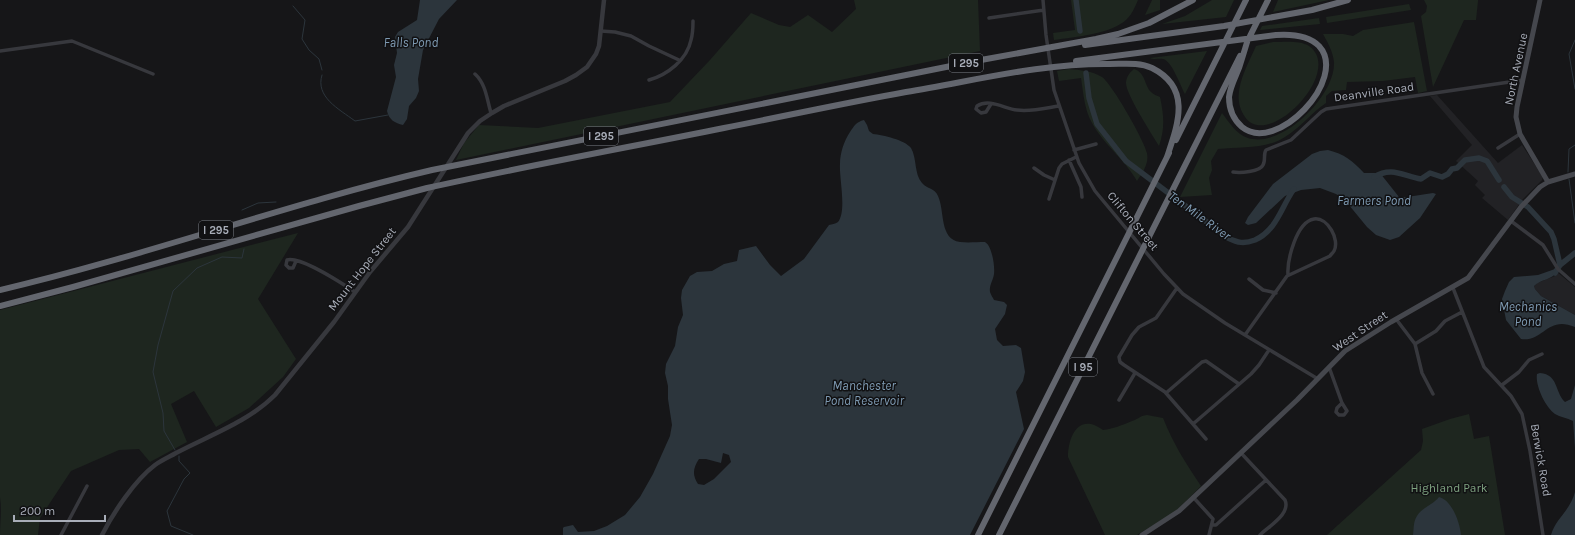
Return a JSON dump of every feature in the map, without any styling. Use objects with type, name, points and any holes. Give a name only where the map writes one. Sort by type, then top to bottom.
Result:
[{"type":"highway","points":[[1057,48],[1107,37],[1134,29],[1170,13],[1193,0]]},
{"type":"highway","name":"I 95","points":[[978,535],[1246,0]]},
{"type":"highway","name":"I 95","points":[[999,535],[1268,0]]},
{"type":"highway","points":[[1057,48],[1267,19],[1348,0]]},
{"type":"highway","points":[[1060,64],[1216,42],[1287,34],[1308,39],[1321,49],[1327,64],[1322,82],[1307,106],[1288,123],[1266,133],[1255,133],[1244,129],[1235,119],[1230,107],[1230,91],[1248,39]]},
{"type":"highway","name":"I 295","points":[[0,290],[65,274],[364,187],[432,170],[973,61],[1057,48]]},
{"type":"highway","points":[[1060,64],[1136,64],[1149,67],[1167,80],[1174,91],[1179,107],[1178,125],[1167,157]]},
{"type":"highway","name":"I 295","points":[[0,306],[73,288],[364,204],[419,190],[990,74],[1060,64]]},
{"type":"main road","name":"North Avenue","points":[[1540,0],[1516,118],[1520,134],[1548,182]]},
{"type":"main road","name":"West Street","points":[[1142,535],[1174,516],[1318,379],[1345,350],[1468,278],[1520,207],[1540,187],[1548,182],[1575,174]]},
{"type":"street","name":"Mount Hope Street","points":[[102,535],[120,505],[145,475],[155,466],[202,439],[235,423],[265,405],[275,395],[334,322],[355,292],[408,227],[458,146],[480,121],[504,106],[576,75],[587,66],[596,54],[601,31],[604,0]]},
{"type":"street","name":"Clifton Street","points":[[1043,0],[1054,90],[1076,157],[1095,191],[1122,225],[1177,288],[1208,312],[1318,379]]},
{"type":"street","points":[[989,18],[1044,10]]},
{"type":"street","points":[[649,80],[660,77],[667,72],[689,47],[693,20]]},
{"type":"street","points":[[601,31],[616,32],[631,36],[679,60]]},
{"type":"street","points":[[0,51],[72,42],[153,74]]},
{"type":"street","points":[[476,74],[483,84],[491,113]]},
{"type":"street","name":"Deanville Road","points":[[1233,172],[1247,172],[1263,166],[1264,153],[1266,150],[1291,140],[1324,110],[1523,80]]},
{"type":"street","points":[[991,104],[1023,111],[1059,106]]},
{"type":"street","points":[[1498,148],[1520,134]]},
{"type":"street","points":[[1074,150],[1096,144]]},
{"type":"street","points":[[1049,199],[1059,168],[1062,164],[1076,157]]},
{"type":"street","points":[[1069,160],[1081,187],[1082,197]]},
{"type":"street","points":[[1034,168],[1055,180]]},
{"type":"street","points":[[1245,335],[1288,275],[1290,252],[1300,231],[1309,221],[1314,219],[1321,220],[1328,225],[1333,234],[1335,243],[1334,250],[1330,256],[1288,275]]},
{"type":"street","points":[[1511,221],[1543,246],[1553,263],[1575,284]]},
{"type":"street","points":[[296,261],[330,276],[355,292]]},
{"type":"street","points":[[1250,279],[1263,290],[1276,292]]},
{"type":"street","points":[[1177,288],[1156,318],[1140,327],[1132,335],[1119,357],[1120,362],[1166,393],[1206,439]]},
{"type":"street","name":"Berwick Road","points":[[1453,288],[1482,363],[1516,403],[1525,422],[1543,535]]},
{"type":"street","points":[[1415,344],[1436,331],[1440,325],[1462,312]]},
{"type":"street","points":[[1396,319],[1415,344],[1422,373],[1433,394]]},
{"type":"street","points":[[1192,424],[1251,374],[1260,365],[1269,350]]},
{"type":"street","points":[[1502,385],[1519,372],[1529,360],[1542,354]]},
{"type":"street","points":[[1166,393],[1202,362],[1206,362],[1239,384]]},
{"type":"street","points":[[1329,366],[1342,403]]},
{"type":"street","points":[[1119,400],[1135,373]]},
{"type":"street","points":[[1241,453],[1285,500],[1287,508],[1285,512],[1260,535]]},
{"type":"street","points":[[1212,525],[1216,525],[1266,480]]},
{"type":"street","points":[[61,535],[86,486]]},
{"type":"street","points":[[1193,498],[1213,519],[1209,535]]},
{"type":"shaded area","points":[[1437,95],[1498,163],[1522,145],[1543,177],[1542,180],[1523,199],[1508,220],[1482,198],[1485,195],[1475,185],[1478,181],[1456,161],[1472,145],[1430,96]]},
{"type":"shaded area","points":[[1557,272],[1575,287],[1575,315],[1541,296],[1535,289],[1534,286],[1537,283],[1555,276]]},
{"type":"green space","points":[[854,0],[978,0],[980,51],[456,160],[464,143],[479,125],[538,128],[670,102],[710,60],[751,13],[779,25],[790,27],[808,15],[832,32],[856,9]]},
{"type":"green space","points":[[1071,0],[1138,0],[1132,13],[1127,19],[1112,28],[1093,34],[1054,40],[1053,33],[1075,30]]},
{"type":"green space","points":[[1152,0],[1160,0],[1160,10],[1145,15]]},
{"type":"green space","points":[[1212,0],[1234,0],[1226,17],[1162,24],[1185,16]]},
{"type":"green space","points":[[1278,0],[1329,0],[1273,12]]},
{"type":"green space","points":[[1424,0],[1478,0],[1476,20],[1464,20],[1433,87],[1421,16],[1426,12],[1427,6]]},
{"type":"green space","points":[[1409,4],[1411,10],[1327,23],[1326,17]]},
{"type":"green space","points":[[1319,18],[1320,24],[1260,30],[1262,26]]},
{"type":"green space","points":[[1414,22],[1427,91],[1418,93],[1415,77],[1383,81],[1347,82],[1346,90],[1332,91],[1326,96],[1326,103],[1296,129],[1278,141],[1262,146],[1218,149],[1211,161],[1212,170],[1209,178],[1212,195],[1180,197],[1222,113],[1240,134],[1248,138],[1262,139],[1276,135],[1291,127],[1317,103],[1326,89],[1332,75],[1334,62],[1331,51],[1323,34],[1343,34],[1353,36],[1363,30]]},
{"type":"green space","points":[[1273,42],[1297,42],[1309,46],[1318,58],[1317,72],[1311,88],[1299,104],[1285,116],[1270,124],[1256,125],[1245,117],[1239,100],[1239,90],[1244,72],[1256,46]]},
{"type":"green space","points":[[1207,51],[1185,94],[1170,64],[1163,59],[1150,58]]},
{"type":"green space","points":[[1069,69],[1082,70],[1102,77],[1120,101],[1145,146],[1147,153],[1146,164],[1137,181],[1126,165],[1099,134],[1089,117],[1081,78],[1059,81],[1057,71]]},
{"type":"green space","points":[[1134,69],[1141,73],[1151,92],[1160,97],[1163,122],[1159,146],[1134,104],[1127,87],[1127,78]]},
{"type":"green space","points":[[298,233],[258,299],[296,359],[283,377],[249,408],[216,427],[194,391],[171,404],[187,442],[150,462],[139,449],[119,450],[71,471],[40,518],[38,535],[0,535],[0,310]]},
{"type":"green space","name":"Highland Park","points":[[1469,414],[1474,439],[1489,436],[1505,535],[1327,535],[1421,450],[1423,441],[1422,429]]},
{"type":"green space","points":[[1147,415],[1163,418],[1171,437],[1201,486],[1175,512],[1137,535],[1105,535],[1068,457],[1070,441],[1076,429],[1081,425],[1095,425],[1103,430],[1114,428]]},
{"type":"water","name":"Falls Pond","points":[[420,0],[457,0],[439,19],[423,50],[418,79],[419,91],[416,98],[409,106],[407,119],[403,125],[393,121],[389,117],[387,111],[396,77],[394,65],[397,53],[395,37],[398,32],[417,20]]},
{"type":"water","name":"Manchester Pond Reservoir","points":[[864,120],[869,131],[873,134],[899,140],[911,148],[919,179],[924,185],[937,193],[944,224],[949,236],[953,240],[960,242],[985,242],[990,248],[994,266],[994,274],[990,292],[994,300],[1004,302],[1007,305],[1005,314],[995,329],[997,340],[1003,346],[1016,345],[1021,348],[1025,372],[1023,381],[1016,392],[1024,429],[970,535],[563,535],[564,527],[573,525],[578,532],[594,531],[607,526],[625,515],[640,497],[653,474],[670,436],[672,425],[668,399],[668,386],[665,373],[666,364],[675,346],[678,327],[683,315],[681,298],[682,290],[690,276],[697,272],[712,271],[724,264],[737,261],[739,250],[756,246],[770,265],[781,276],[804,259],[829,225],[838,222],[841,217],[842,203],[840,160],[842,151],[844,143],[850,132],[856,124]],"holes":[[[723,453],[729,455],[731,462],[714,479],[704,485],[698,484],[694,472],[695,465],[699,459],[706,459],[721,463]]]},
{"type":"water","name":"Farmers Pond","points":[[1328,150],[1348,158],[1364,173],[1380,173],[1399,197],[1433,193],[1436,194],[1420,218],[1399,237],[1390,240],[1376,235],[1367,227],[1344,199],[1336,194],[1320,188],[1301,190],[1285,196],[1256,223],[1248,225],[1245,223],[1273,184],[1312,154]]},
{"type":"water","name":"Mechanics Pond","points":[[1555,269],[1557,272],[1555,275],[1534,286],[1535,289],[1541,296],[1575,315],[1575,327],[1566,324],[1558,324],[1552,326],[1535,337],[1521,339],[1506,320],[1502,299],[1509,282],[1514,277],[1538,275]]},
{"type":"water","points":[[1537,374],[1546,374],[1553,380],[1565,402],[1571,399],[1575,385],[1575,448],[1573,421],[1555,414],[1544,401],[1539,390],[1537,379]]},
{"type":"water","points":[[1575,492],[1575,535],[1551,535],[1556,524],[1573,499]]},
{"type":"water","points":[[1439,497],[1444,499],[1451,507],[1457,518],[1461,535],[1413,535],[1415,521],[1419,513]]},
{"type":"waterway","name":"Ten Mile River","points":[[1076,0],[1080,31]]},
{"type":"waterway","points":[[293,6],[305,20],[302,39],[309,50],[319,59],[322,70]]},
{"type":"waterway","points":[[1575,40],[1569,54],[1575,89]]},
{"type":"waterway","name":"Ten Mile River","points":[[1086,73],[1089,98],[1097,124],[1126,161],[1228,238],[1238,242],[1248,242],[1262,236],[1274,224],[1294,189]]},
{"type":"waterway","points":[[322,75],[321,83],[325,96],[330,102],[355,121],[388,115]]},
{"type":"waterway","points":[[1568,172],[1569,149],[1575,145]]},
{"type":"waterway","name":"Ten Mile River","points":[[1374,177],[1386,172],[1398,173],[1421,179],[1430,173],[1442,177],[1448,174],[1452,169],[1457,168],[1465,160],[1479,158],[1487,161],[1499,180]]},
{"type":"waterway","points":[[1569,179],[1575,223]]},
{"type":"waterway","name":"Ten Mile River","points":[[1504,187],[1512,197],[1528,207],[1551,232],[1560,265],[1555,273]]},
{"type":"waterway","points":[[242,210],[258,203],[276,202]]},
{"type":"waterway","points":[[175,450],[164,431],[163,413],[153,372],[158,345],[173,291],[197,268],[222,257],[242,258],[244,249]]},
{"type":"waterway","points":[[1560,265],[1575,253]]},
{"type":"waterway","points":[[179,456],[179,461],[190,473],[184,479],[167,511],[171,526],[193,535]]}]
